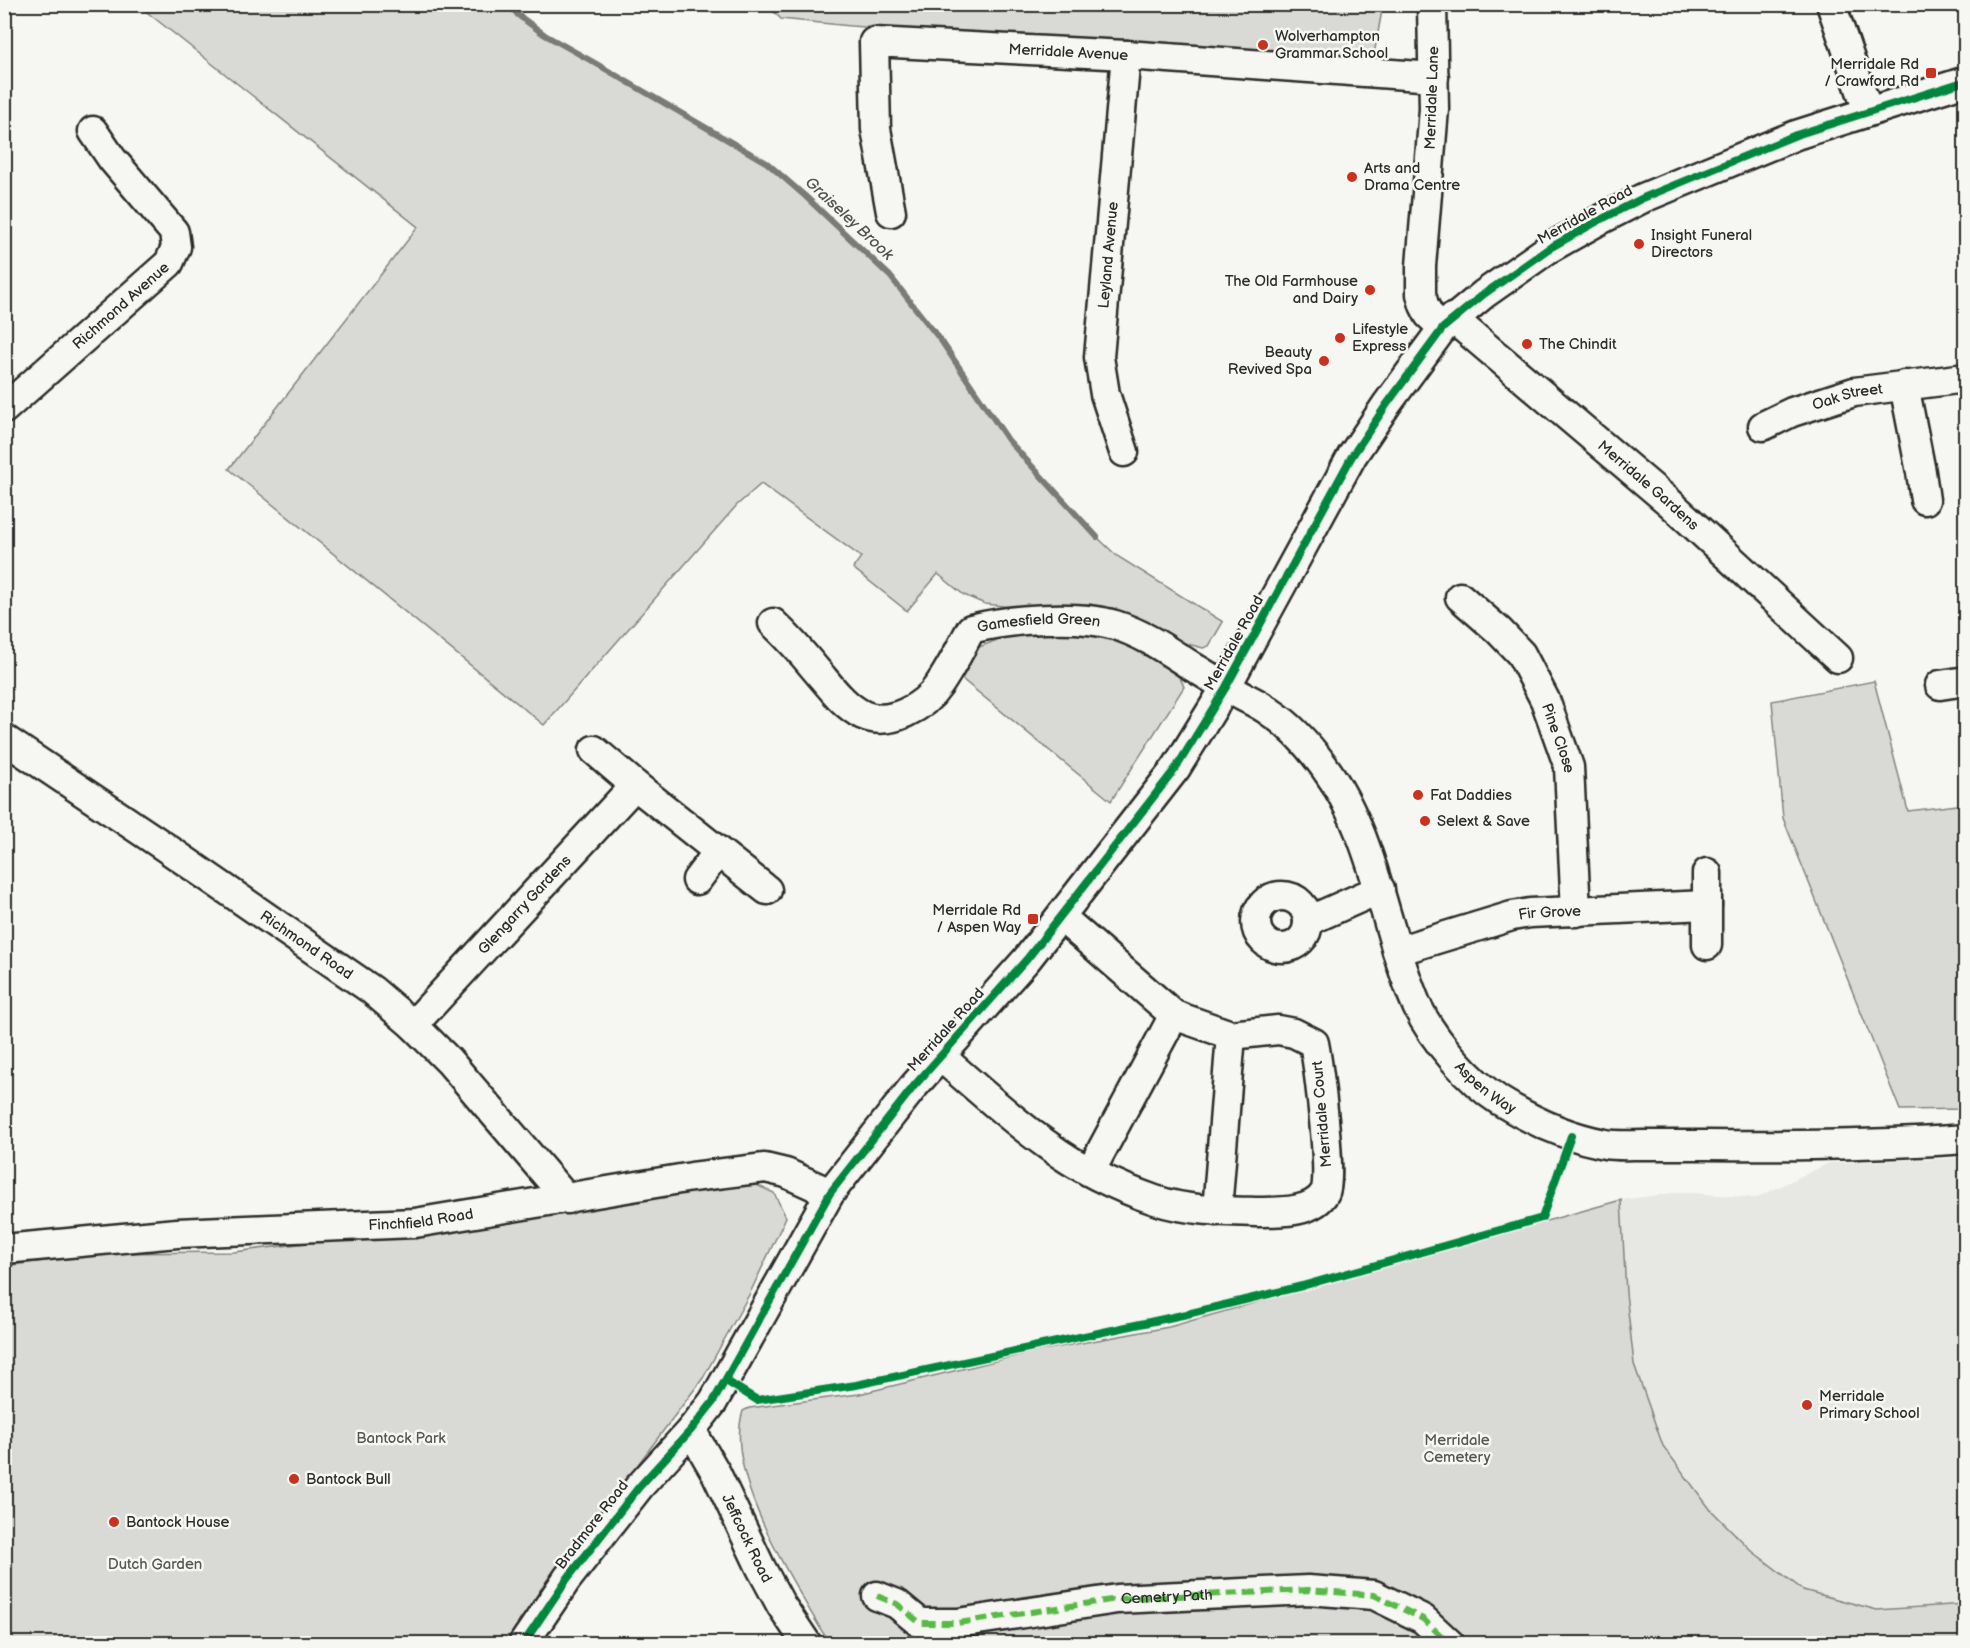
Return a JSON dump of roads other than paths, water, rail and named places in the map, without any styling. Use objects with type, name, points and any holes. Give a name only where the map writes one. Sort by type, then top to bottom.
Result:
[{"type":"street","name":"Merridale Lane","points":[[1432,4],[1434,110],[1421,266],[1421,294],[1429,315],[1448,323]]},
{"type":"street","points":[[1831,4],[1868,111]]},
{"type":"street","name":"Merridale Avenue","points":[[891,212],[876,129],[874,42],[1126,55],[1434,77]]},
{"type":"street","name":"Leyland Avenue","points":[[1124,452],[1105,394],[1099,357],[1126,55]]},
{"type":"street","name":"Merridale Road","points":[[691,1430],[726,1381],[830,1193],[914,1086],[1027,959],[1176,768],[1226,687],[1352,456],[1387,404],[1448,323],[1484,294],[1548,249],[1643,198],[1796,135],[1965,81]]},
{"type":"street","name":"Richmond Avenue","points":[[4,409],[170,263],[176,247],[174,232],[104,165],[93,131]]},
{"type":"street","name":"Merridale Gardens","points":[[1448,323],[1670,502],[1838,658]]},
{"type":"street","name":"Oak Street","points":[[1763,426],[1786,401],[1965,378]]},
{"type":"street","name":"Oak Street","points":[[1904,385],[1931,480]]},
{"type":"street","name":"Pine Close","points":[[1460,597],[1521,654],[1545,700],[1569,767],[1576,912]]},
{"type":"street","name":"Gamesfield Green","points":[[773,623],[843,701],[864,715],[879,718],[892,717],[909,711],[925,700],[939,686],[971,629],[996,622],[1070,620],[1115,625],[1150,639],[1226,687]]},
{"type":"street","name":"Aspen Way","points":[[1226,687],[1270,712],[1303,741],[1324,767],[1355,822],[1380,889],[1397,951],[1418,1008],[1431,1030],[1471,1077],[1498,1100],[1571,1136],[1609,1145],[1719,1145],[1965,1139]]},
{"type":"street","name":"Richmond Road","points":[[4,739],[372,990],[449,1060],[567,1199]]},
{"type":"street","points":[[594,750],[634,785],[767,890]]},
{"type":"street","name":"Glengarry Gardens","points":[[413,1025],[634,785]]},
{"type":"street","points":[[697,880],[718,852]]},
{"type":"street","points":[[1707,873],[1707,945]]},
{"type":"street","points":[[1308,921],[1380,889]]},
{"type":"street","name":"Fir Grove","points":[[1397,951],[1485,922],[1530,913],[1707,905]]},
{"type":"street","name":"Merridale Court","points":[[941,1057],[1045,1144],[1090,1172],[1155,1200],[1217,1211],[1294,1210],[1315,1204],[1326,1191],[1328,1171],[1314,1043],[1294,1033],[1278,1030],[1231,1035],[1174,1015],[1061,916]]},
{"type":"street","points":[[1090,1172],[1174,1015]]},
{"type":"street","points":[[1217,1211],[1231,1035]]},
{"type":"street","name":"Finchfield Road","points":[[4,1249],[177,1233],[415,1223],[692,1177],[765,1168],[786,1173],[830,1193]]},
{"type":"street","name":"Bradmore Road","points":[[523,1644],[567,1579],[639,1487],[691,1430]]},
{"type":"street","name":"Jeffcock Road","points":[[691,1430],[716,1473],[781,1605],[807,1644]]},
{"type":"street","name":"Cemetry Path","points":[[877,1596],[897,1604],[920,1623],[958,1623],[1117,1599],[1308,1590],[1374,1595],[1423,1619],[1450,1644]]},
{"type":"waterway","name":"Graiseley Brook","points":[[509,4],[518,15],[545,35],[767,163],[805,196],[890,276],[942,342],[1008,440],[1097,537]]},
{"type":"place","name":"Wolverhampton Grammar School","points":[[1263,45]]},
{"type":"place","name":"Merridale Rd / Crawford Rd","points":[[1931,73]]},
{"type":"place","name":"Arts and Drama Centre","points":[[1352,177]]},
{"type":"place","name":"Insight Funeral Directors","points":[[1639,244]]},
{"type":"place","name":"The Old Farmhouse and Dairy","points":[[1370,290]]},
{"type":"place","name":"Lifestyle Express","points":[[1340,338]]},
{"type":"place","name":"The Chindit","points":[[1527,344]]},
{"type":"place","name":"Beauty Revived Spa","points":[[1324,361]]},
{"type":"place","name":"Fat Daddies","points":[[1418,795]]},
{"type":"place","name":"Selext & Save","points":[[1425,821]]},
{"type":"place","name":"Merridale Rd / Aspen Way","points":[[1033,919]]},
{"type":"place","name":"Merridale Primary School","points":[[1807,1405]]},
{"type":"place","name":"Bantock Bull","points":[[294,1479]]},
{"type":"place","name":"Bantock House","points":[[114,1522]]},
{"type":"park label","name":"Bantock Park","points":[[401,1438]]},
{"type":"park label","name":"Merridale Cemetery","points":[[1457,1448]]},
{"type":"park label","name":"Dutch Garden","points":[[155,1564]]}]
